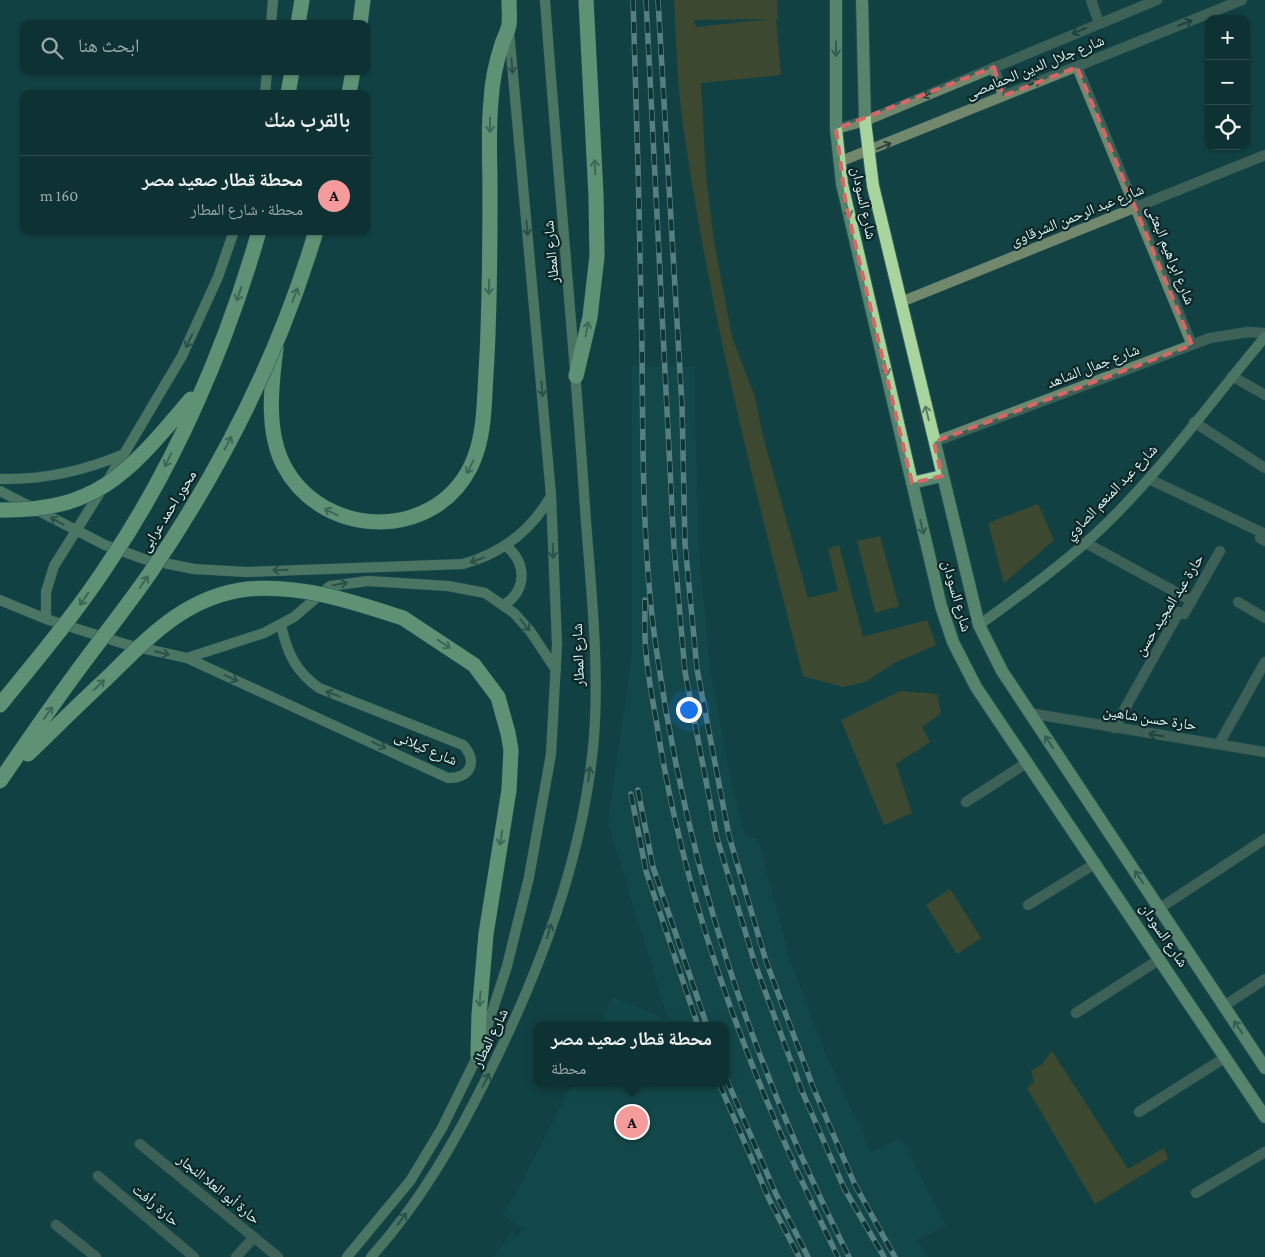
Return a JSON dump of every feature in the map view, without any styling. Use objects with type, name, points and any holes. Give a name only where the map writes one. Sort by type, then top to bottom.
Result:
[{"type":"highway","points":[[299,20],[302,0]]},
{"type":"highway","points":[[360,20],[363,0]]},
{"type":"highway","points":[[277,340],[272,398],[274,434],[278,450],[292,479],[315,503],[344,518],[376,523],[393,522],[424,513],[451,494],[461,482],[470,468],[482,437],[489,300],[491,101],[497,63],[509,26],[509,0]]},
{"type":"highway","points":[[576,376],[590,317],[597,256],[596,195],[586,0]]},
{"type":"highway","points":[[289,90],[291,75]]},
{"type":"highway","points":[[350,90],[352,75]]},
{"type":"highway","name":"محور احمد عرابى","points":[[0,705],[54,639],[111,560],[160,475],[202,387],[236,301],[258,235]]},
{"type":"highway","name":"محور احمد عرابى","points":[[1,780],[86,659],[150,574],[179,529],[232,436],[277,340],[315,235]]},
{"type":"highway","points":[[0,510],[41,509],[62,504],[81,498],[112,482],[146,452],[202,387]]},
{"type":"highway","points":[[1,780],[165,622],[196,603],[240,590],[267,589],[336,597],[403,618],[474,665],[498,697],[511,750],[509,790],[484,950],[478,1055]]},
{"type":"main road","name":"شارع السودان","points":[[836,0],[836,129],[846,205],[941,606],[953,642],[976,687],[1265,1117]]},
{"type":"main road","name":"شارع السودان","points":[[862,0],[865,121],[873,186],[979,625],[993,657],[1265,1068]]},
{"type":"main road","points":[[912,483],[942,476]]},
{"type":"street","points":[[272,20],[274,0]]},
{"type":"street","name":"شارع المطار","points":[[347,1257],[410,1180],[442,1128],[478,1055],[507,966],[538,836],[551,754],[557,671],[551,495],[509,26],[504,0]]},
{"type":"street","name":"شارع المطار","points":[[371,1257],[426,1186],[456,1139],[514,1023],[544,950],[586,808],[594,735],[594,665],[576,376],[545,0]]},
{"type":"street","points":[[1091,0],[1099,23]]},
{"type":"street","name":"شارع جلال الدين الحمامصى","points":[[836,129],[865,121],[1157,0]]},
{"type":"street","name":"شارع جلال الدين الحمامصى","points":[[839,162],[868,152],[1242,0]]},
{"type":"street","name":"شارع ابراهيم البعثى","points":[[1077,66],[1192,345]]},
{"type":"street","points":[[994,68],[1003,96]]},
{"type":"street","points":[[265,90],[267,75]]},
{"type":"street","name":"شارع عبد الرحمن الشرقاوى","points":[[901,302],[1265,155]]},
{"type":"street","points":[[46,619],[46,592],[49,578],[60,553],[124,454],[182,356],[218,277],[233,235]]},
{"type":"street","name":"شارع جمال الشاهد","points":[[934,442],[1192,345],[1229,333],[1265,333]]},
{"type":"street","name":"شارع عبد المنعم الصاوي","points":[[979,625],[1086,543],[1149,479],[1265,337]]},
{"type":"street","points":[[1232,376],[1265,395]]},
{"type":"street","points":[[1194,422],[1265,468]]},
{"type":"street","points":[[0,479],[60,475],[89,468],[124,454]]},
{"type":"street","points":[[1149,479],[1263,533],[1260,538],[1265,540]]},
{"type":"street","points":[[0,491],[105,545],[144,559],[169,565],[220,572],[463,564],[478,560],[506,546],[531,525],[551,495]]},
{"type":"street","points":[[1086,543],[1192,601]]},
{"type":"street","points":[[504,605],[517,593],[522,576],[518,559],[506,546]]},
{"type":"street","name":"حارة عبد المجيد حسن","points":[[1114,728],[1179,612],[1184,614],[1220,551]]},
{"type":"street","points":[[0,600],[46,619],[128,645],[187,658],[264,633],[294,617],[330,586],[351,582],[402,582],[448,586],[485,593],[504,605],[522,621],[557,671]]},
{"type":"street","points":[[1238,602],[1265,618]]},
{"type":"street","name":"شارع كيلانى","points":[[187,658],[448,778],[459,778],[467,772],[472,762],[470,752],[463,745],[319,688],[309,681],[292,660],[280,624]]},
{"type":"street","points":[[1219,744],[1265,662]]},
{"type":"street","name":"حارة حسن شاهين","points":[[1030,713],[1265,752]]},
{"type":"street","points":[[966,802],[1028,762]]},
{"type":"street","points":[[1160,908],[1265,839]]},
{"type":"street","points":[[1028,905],[1096,863]]},
{"type":"street","points":[[1076,1013],[1160,959]]},
{"type":"street","points":[[1224,1006],[1265,979]]},
{"type":"street","points":[[1139,1112],[1226,1057]]},
{"type":"street","name":"حارة أبو العلا النجار","points":[[140,1144],[278,1257]]},
{"type":"street","points":[[1196,1193],[1265,1152]]},
{"type":"street","name":"حارة رأفت","points":[[98,1176],[194,1257]]},
{"type":"street","points":[[56,1225],[96,1257]]},
{"type":"street","points":[[236,1257],[254,1237]]},
{"type":"highlighted area","points":[[994,67],[1003,96],[1077,67],[1192,345],[934,442],[942,476],[912,483],[846,205],[836,129]]},
{"type":"shaded area","points":[[674,0],[777,0],[778,19],[776,19],[781,75],[701,83],[706,176],[714,241],[732,337],[755,397],[763,436],[808,598],[838,591],[828,549],[839,545],[863,637],[927,620],[936,645],[894,663],[865,682],[843,687],[803,676],[750,468],[705,258],[682,117]],"holes":[[[771,19],[696,27],[694,20]]]},
{"type":"shaded area","points":[[632,366],[694,367],[698,543],[710,671],[730,776],[745,837],[758,839],[789,957],[825,1052],[871,1152],[901,1138],[946,1225],[917,1240],[927,1257],[494,1257],[512,1232],[518,1236],[523,1228],[502,1214],[513,1199],[571,1087],[729,1087],[729,1022],[602,1022],[613,998],[668,1019],[608,823],[632,658]]},
{"type":"shaded area","points":[[1038,504],[1054,540],[1004,583],[988,523]]},
{"type":"shaded area","points":[[880,536],[899,606],[875,613],[857,541]]},
{"type":"shaded area","points":[[900,691],[937,694],[941,713],[922,727],[930,742],[896,764],[912,813],[884,825],[841,720]]},
{"type":"shaded area","points":[[950,889],[981,938],[957,954],[926,905]]},
{"type":"shaded area","points":[[1052,1051],[1128,1169],[1164,1148],[1168,1159],[1095,1204],[1027,1088],[1034,1082],[1031,1071],[1042,1064]]},
{"type":"railway","points":[[633,0],[646,540],[652,616],[670,734],[686,812],[706,888],[728,963],[753,1037],[782,1111],[849,1257]]},
{"type":"railway","points":[[646,0],[674,547],[685,672],[717,838],[755,964],[802,1091],[844,1188],[884,1257]]},
{"type":"railway","points":[[658,0],[682,406],[685,544],[697,669],[729,836],[766,961],[813,1087],[855,1185],[895,1257]]},
{"type":"railway","points":[[645,600],[647,663],[659,738],[672,806],[688,873],[707,939],[754,1069],[808,1195],[838,1257]]},
{"type":"railway","points":[[638,790],[653,867],[706,1022]]},
{"type":"railway","points":[[631,794],[646,871],[697,1022]]},
{"type":"railway","points":[[729,1085],[776,1194],[808,1257]]},
{"type":"railway","points":[[721,1087],[769,1199],[799,1257]]},
{"type":"place","name":"محطة قطار صعيد مصر","points":[[632,1122]]}]
